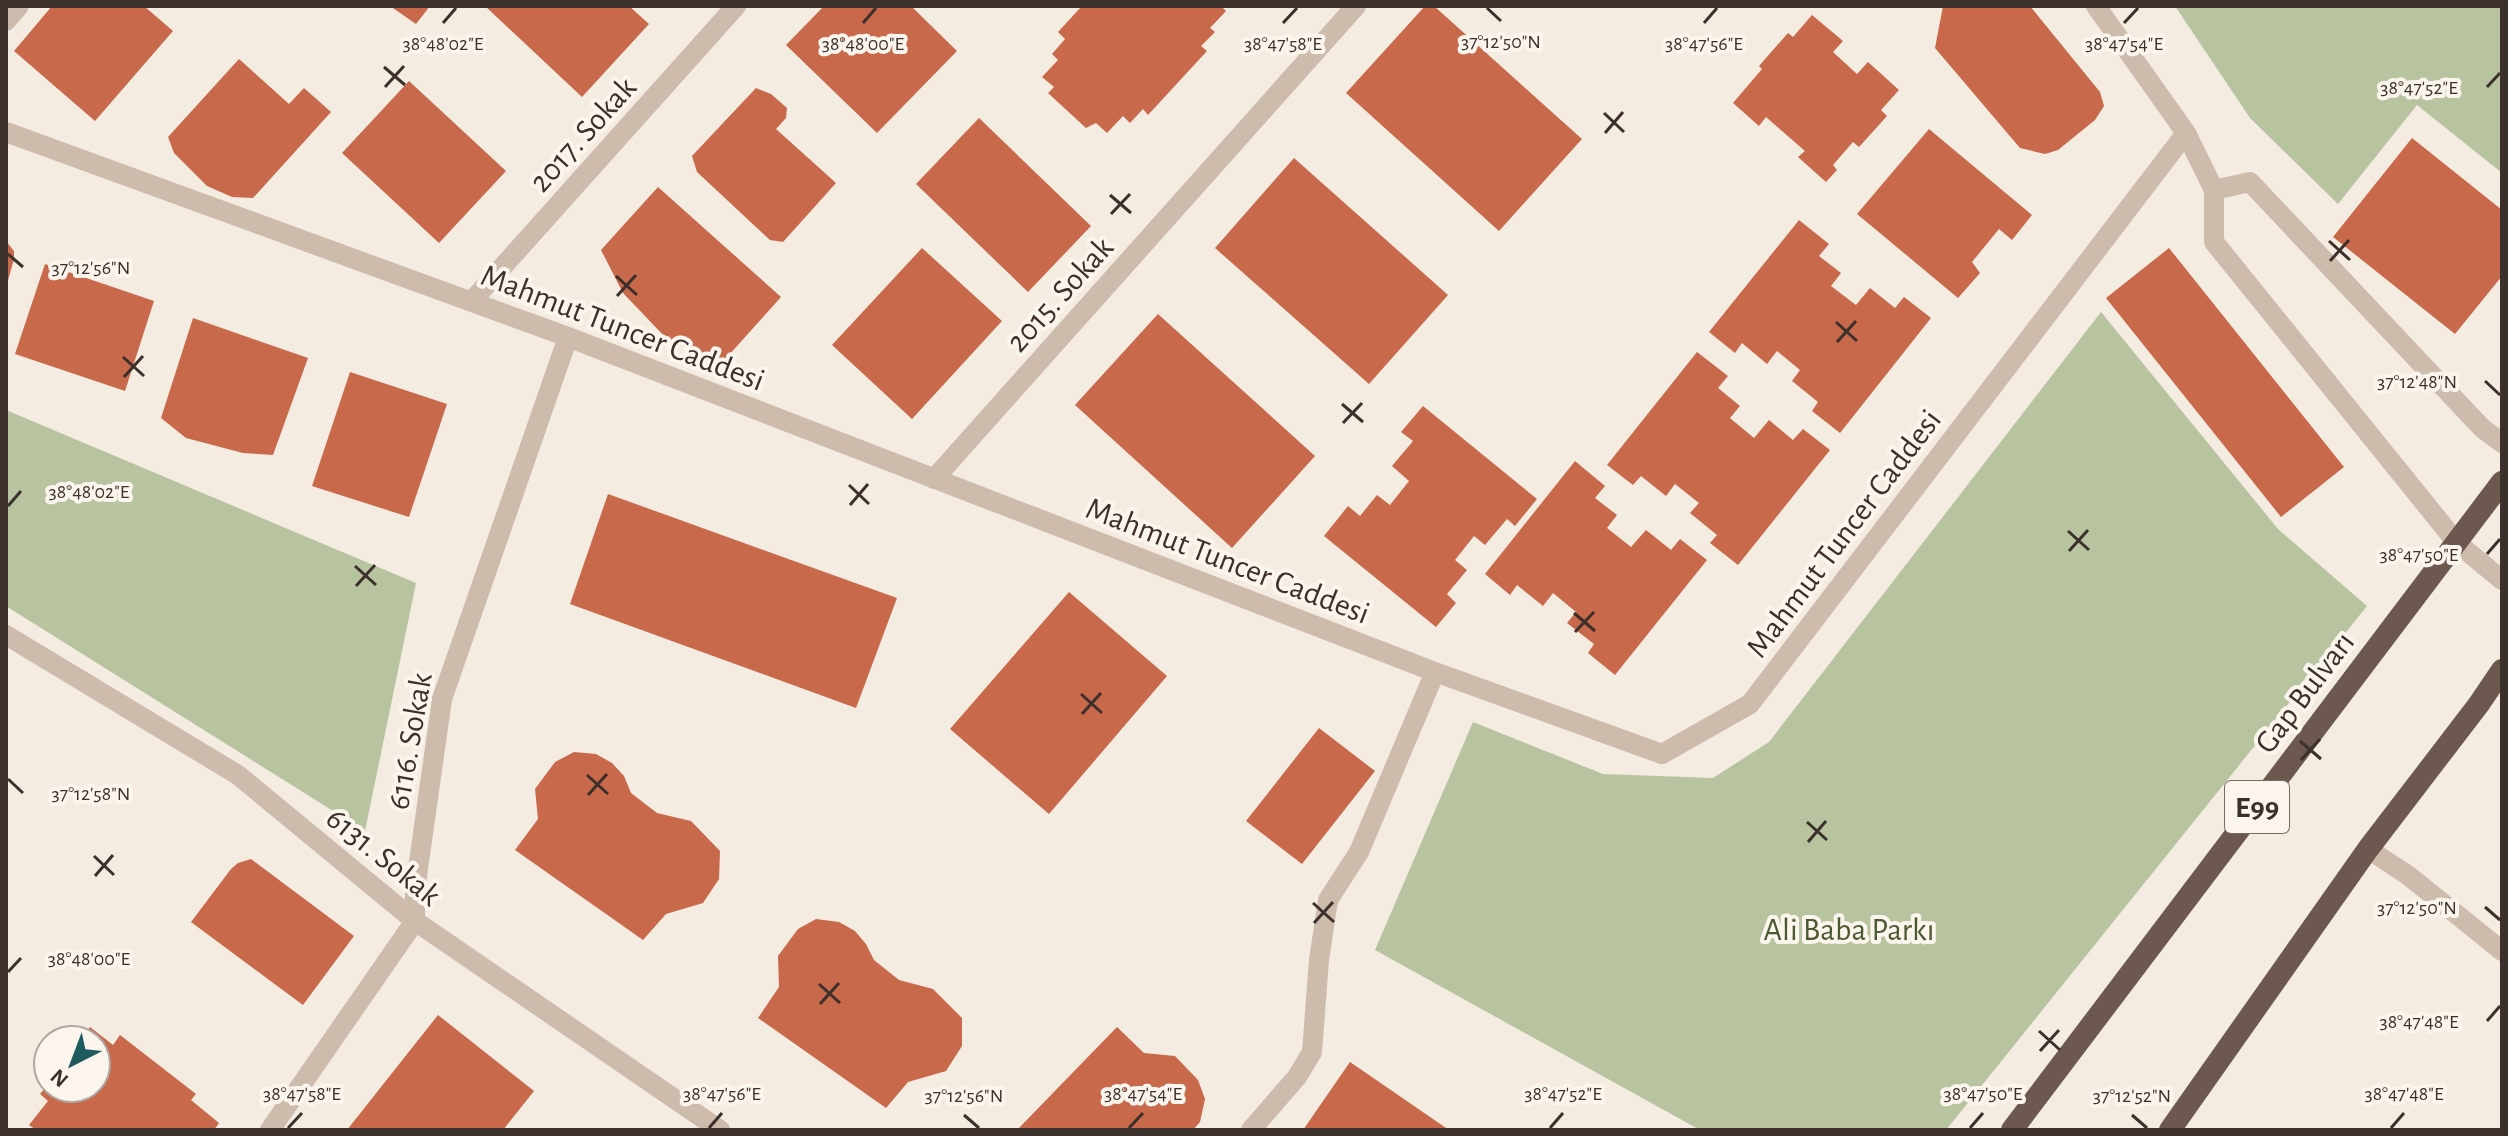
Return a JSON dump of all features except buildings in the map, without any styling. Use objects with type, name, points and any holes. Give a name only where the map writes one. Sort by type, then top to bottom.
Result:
[{"type":"highway","name":"Gap Bulvarı","points":[[2012,1130],[2502,482]]},
{"type":"highway","points":[[2170,1130],[2368,849],[2502,670]]},
{"type":"street","points":[[6,21],[19,6]]},
{"type":"street","name":"2017. Sokak","points":[[472,301],[736,6]]},
{"type":"street","name":"2015. Sokak","points":[[934,479],[1356,6]]},
{"type":"street","points":[[2096,6],[2186,133],[2214,190],[2214,242],[2457,543],[2502,580]]},
{"type":"street","name":"Mahmut Tuncer Caddesi","points":[[6,132],[568,337],[1435,672],[1662,754],[1750,704],[2186,133]]},
{"type":"street","points":[[2214,190],[2250,182],[2482,428],[2502,443]]},
{"type":"street","name":"6116. Sokak","points":[[415,921],[415,890],[442,699],[568,337]]},
{"type":"street","name":"6131. Sokak","points":[[6,635],[238,775],[415,921],[720,1130]]},
{"type":"street","points":[[1251,1130],[1297,1077],[1312,1052],[1319,960],[1328,900],[1359,852],[1435,672]]},
{"type":"street","points":[[2368,849],[2409,876],[2502,951]]},
{"type":"street","points":[[270,1130],[415,921]]},
{"type":"green space","points":[[2175,6],[2502,6],[2502,173],[2417,105],[2338,204],[2250,118]]},
{"type":"green space","name":"Ali Baba Parkı","points":[[2101,312],[2278,529],[2367,606],[1946,1130],[1700,1130],[1375,950],[1473,722],[1603,774],[1713,778],[1769,742]]},
{"type":"green space","points":[[6,410],[416,583],[365,831],[6,606]]}]
